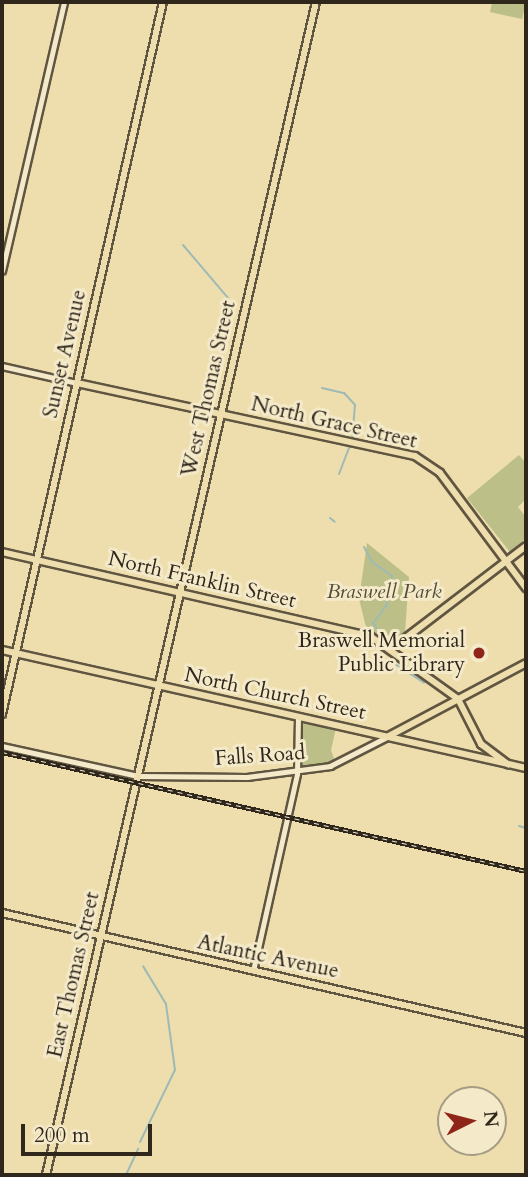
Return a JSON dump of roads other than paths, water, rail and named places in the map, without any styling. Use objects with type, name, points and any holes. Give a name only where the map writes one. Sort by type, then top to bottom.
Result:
[{"type":"main road","name":"Sunset Avenue","points":[[2,714],[163,2]]},
{"type":"main road","name":"West Thomas Street","points":[[137,780],[316,2]]},
{"type":"main road","name":"North Grace Street","points":[[77,383],[415,456],[440,473],[526,588]]},
{"type":"main road","points":[[390,650],[526,546]]},
{"type":"main road","name":"North Franklin Street","points":[[2,552],[360,633],[390,650],[458,699]]},
{"type":"main road","name":"North Church Street","points":[[2,650],[526,768]]},
{"type":"main road","name":"Falls Road","points":[[387,737],[526,663]]},
{"type":"main road","points":[[458,699],[482,744],[508,764]]},
{"type":"main road","points":[[445,750],[477,754],[482,744]]},
{"type":"main road","name":"East Thomas Street","points":[[46,1175],[137,780]]},
{"type":"main road","name":"Atlantic Avenue","points":[[2,913],[526,1033]]},
{"type":"street","points":[[2,271],[64,2]]},
{"type":"street","points":[[2,366],[77,383]]},
{"type":"street","points":[[253,971],[297,774],[298,717]]},
{"type":"street","name":"Falls Road","points":[[2,746],[137,780],[297,774],[341,762],[387,737]]},
{"type":"waterway","points":[[183,245],[229,299]]},
{"type":"waterway","points":[[322,388],[344,393],[355,405],[352,441]]},
{"type":"waterway","points":[[339,474],[350,446]]},
{"type":"waterway","points":[[330,518],[335,522]]},
{"type":"waterway","points":[[364,547],[372,562],[392,576],[386,606],[373,623],[390,646]]},
{"type":"waterway","points":[[391,655],[392,662],[424,683]]},
{"type":"waterway","points":[[519,826],[526,828]]},
{"type":"waterway","points":[[140,1142],[175,1070],[166,1004],[143,966]]},
{"type":"waterway","points":[[126,1175],[138,1149]]},
{"type":"railway","points":[[2,752],[526,871]]},
{"type":"place","name":"Braswell Memorial Public Library","points":[[479,653]]},
{"type":"park label","name":"Braswell Park","points":[[384,592]]}]
